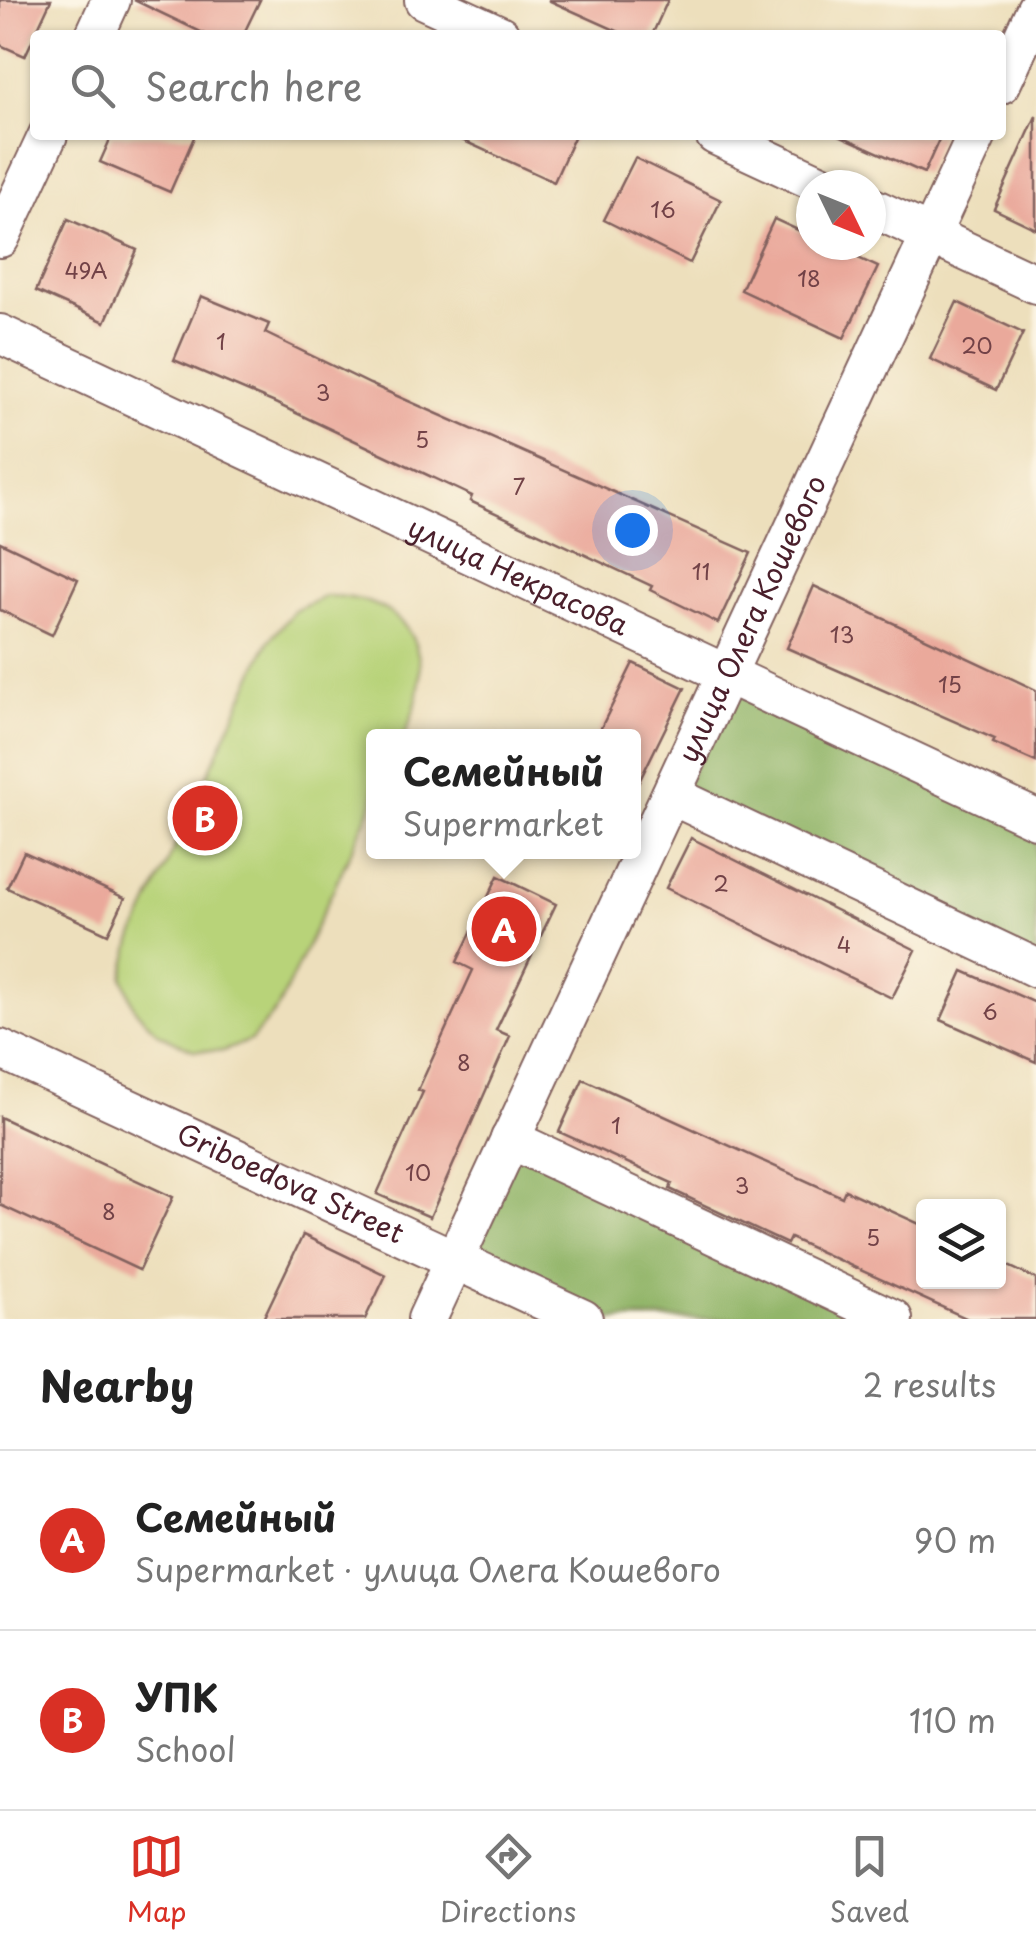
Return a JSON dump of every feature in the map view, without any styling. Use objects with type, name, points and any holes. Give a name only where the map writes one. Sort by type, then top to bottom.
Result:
[{"type":"street","points":[[97,30],[111,0]]},
{"type":"street","points":[[424,0],[489,30]]},
{"type":"street","points":[[1006,73],[1036,8]]},
{"type":"street","points":[[0,238],[46,140]]},
{"type":"street","points":[[726,140],[796,172]]},
{"type":"street","name":"улица Олега Кошевого","points":[[641,859],[975,140]]},
{"type":"street","points":[[886,215],[1036,284]]},
{"type":"street","name":"улица Некрасова","points":[[0,334],[1036,818]]},
{"type":"street","points":[[671,795],[1036,968]]},
{"type":"street","name":"улица Олега Кошевого","points":[[427,1319],[641,859]]},
{"type":"street","name":"Griboedova Street","points":[[0,1049],[583,1319]]},
{"type":"street","points":[[510,1138],[892,1319]]},
{"type":"green space","points":[[326,596],[357,599],[400,621],[412,638],[419,659],[415,708],[407,729],[366,729],[366,819],[278,1008],[251,1040],[224,1051],[193,1050],[159,1034],[135,1010],[123,977],[132,941],[268,642],[294,611]]},
{"type":"green space","points":[[733,687],[1036,831],[1036,960],[682,792]]},
{"type":"green space","points":[[516,1150],[876,1319],[604,1319],[467,1255]]},
{"type":"building","points":[[0,0],[51,0],[37,30],[30,30],[25,56],[0,45]]},
{"type":"building","points":[[134,0],[260,0],[245,30],[197,30]]},
{"type":"building","points":[[548,0],[668,0],[654,30],[615,30]]},
{"type":"building","points":[[1036,116],[1036,229],[994,209]]},
{"type":"building","points":[[110,140],[193,140],[170,192],[100,162]]},
{"type":"building","points":[[462,140],[573,140],[554,182]]},
{"type":"building","points":[[850,140],[939,140],[924,173]]},
{"type":"building","points":[[635,158],[721,200],[690,263],[604,220]]},
{"type":"building","points":[[68,219],[137,250],[105,322],[36,291]]},
{"type":"building","points":[[774,219],[796,229],[796,260],[863,260],[878,267],[844,338],[741,290]]},
{"type":"building","points":[[201,296],[269,324],[265,333],[370,384],[751,553],[718,623],[650,590],[652,586],[470,501],[472,496],[174,360]]},
{"type":"building","points":[[957,302],[1023,333],[996,390],[930,359]]},
{"type":"building","points":[[0,542],[78,579],[52,635],[0,610]]},
{"type":"building","points":[[814,586],[1036,690],[1036,762],[993,743],[995,739],[787,648]]},
{"type":"building","points":[[633,663],[685,688],[641,778],[641,729],[600,729]]},
{"type":"building","points":[[691,838],[916,950],[892,998],[666,888]]},
{"type":"building","points":[[24,852],[125,898],[108,934],[7,888]]},
{"type":"building","points":[[498,876],[556,904],[496,1030],[510,1036],[430,1217],[377,1194],[423,1092],[418,1090],[473,970],[457,962]]},
{"type":"building","points":[[963,971],[1036,1003],[1036,1062],[941,1020]]},
{"type":"building","points":[[583,1079],[842,1197],[845,1190],[916,1222],[916,1289],[1006,1289],[1006,1265],[1036,1279],[1036,1319],[968,1319],[790,1238],[787,1244],[670,1189],[672,1183],[559,1132]]},
{"type":"building","points":[[0,1117],[173,1197],[139,1270],[0,1205]]},
{"type":"building","points":[[303,1235],[386,1275],[365,1319],[263,1319]]},
{"type":"place","name":"УПК","points":[[205,818]]},
{"type":"place","name":"Семейный","points":[[504,929]]}]
